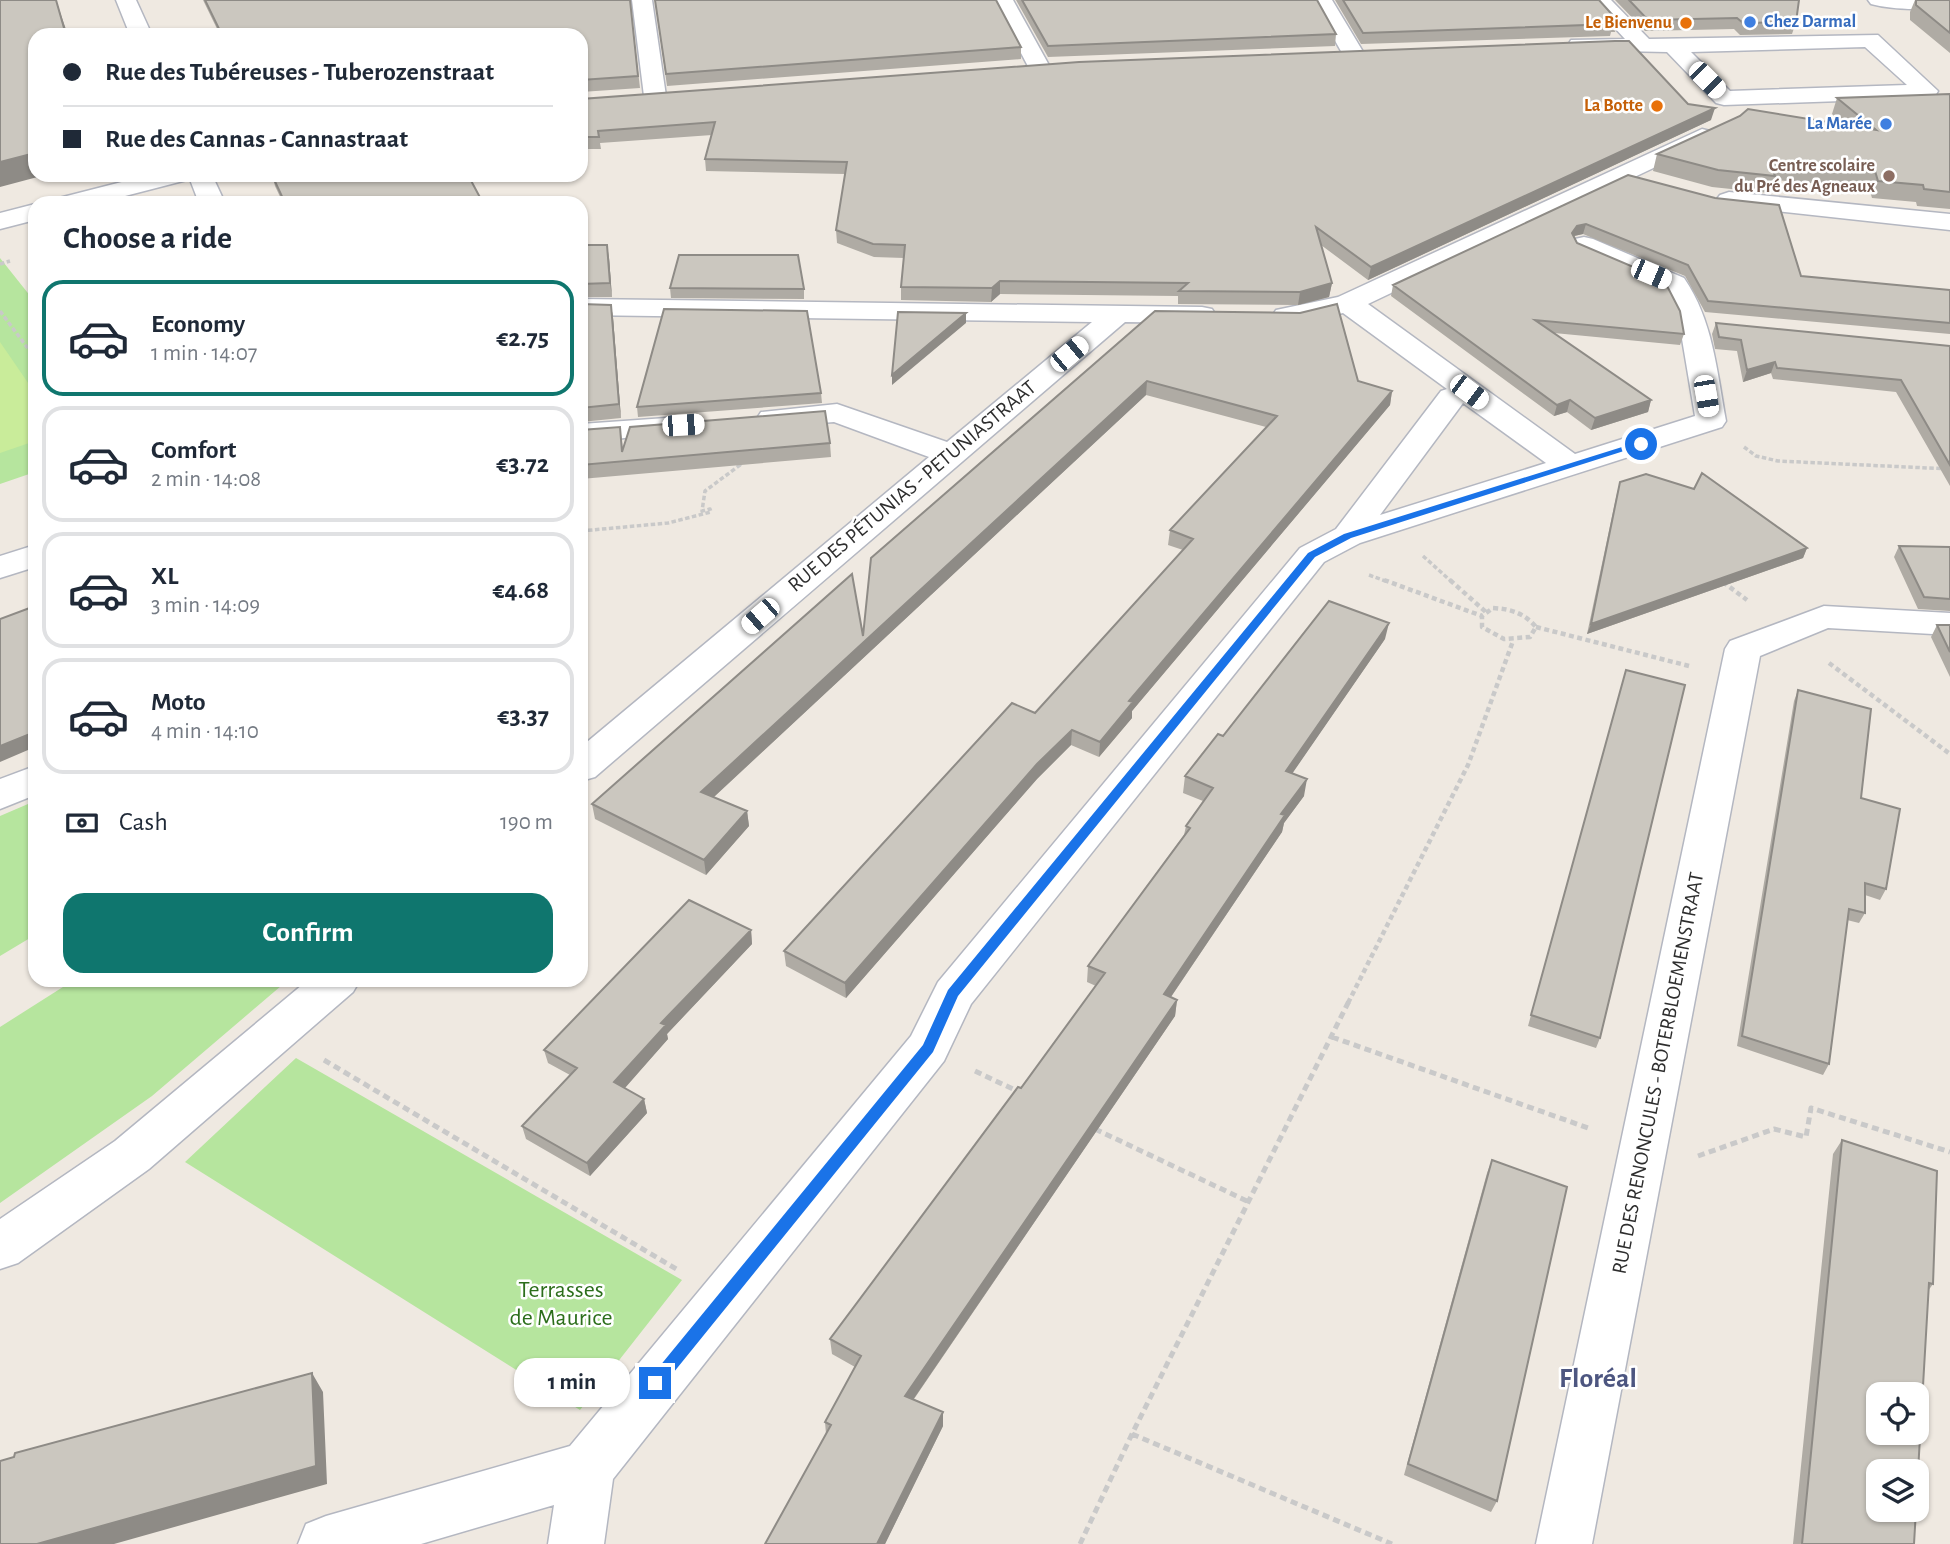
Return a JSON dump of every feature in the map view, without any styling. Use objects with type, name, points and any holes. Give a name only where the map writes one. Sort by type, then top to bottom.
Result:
[{"type":"street","points":[[126,0],[138,28]]},
{"type":"street","points":[[642,0],[655,96]]},
{"type":"street","points":[[1003,0],[1040,67]]},
{"type":"street","points":[[1322,0],[1344,55],[1381,54]]},
{"type":"street","points":[[1599,0],[1643,45]]},
{"type":"street","points":[[1878,0],[1899,3],[1941,0]]},
{"type":"street","points":[[1856,14],[1856,28],[1927,91]]},
{"type":"street","points":[[1558,46],[1673,46],[1870,40]]},
{"type":"street","points":[[1673,46],[1728,114]]},
{"type":"street","points":[[1754,63],[1821,62]]},
{"type":"street","points":[[1012,69],[1065,65]]},
{"type":"street","points":[[1256,316],[1298,316],[1348,303],[1625,173],[1728,114],[1927,91],[1950,92]]},
{"type":"street","points":[[630,98],[681,94]]},
{"type":"street","points":[[1625,173],[1662,186]]},
{"type":"street","points":[[96,196],[150,182]]},
{"type":"street","points":[[1699,195],[1950,222]]},
{"type":"street","points":[[0,221],[28,214]]},
{"type":"street","points":[[1527,220],[1552,231]]},
{"type":"street","points":[[576,1544],[587,1468],[928,1048],[953,994],[1312,555],[1348,536],[1711,421],[1704,322],[1674,284],[1584,245]]},
{"type":"street","points":[[1348,303],[1572,467]]},
{"type":"street","points":[[588,307],[1228,316]]},
{"type":"street","name":"RUE DES PÉTUNIAS - PETUNIASTRAAT","points":[[588,762],[1117,315]]},
{"type":"street","points":[[1348,536],[1452,397],[1469,392]]},
{"type":"street","points":[[743,421],[837,413],[950,454]]},
{"type":"street","points":[[588,432],[702,424]]},
{"type":"street","points":[[0,568],[28,558]]},
{"type":"street","name":"RUE DES RENONCULES - BOTERBLOEMENSTRAAT","points":[[1564,1544],[1743,649],[1824,617],[1950,624]]},
{"type":"street","points":[[0,795],[28,782]]},
{"type":"street","points":[[0,1247],[132,1156],[330,987]]},
{"type":"street","points":[[326,1544],[587,1468]]},
{"type":"path","points":[[0,311],[28,349]]},
{"type":"path","points":[[1736,442],[1756,456],[1778,461],[1950,469]]},
{"type":"path","points":[[588,530],[668,523],[711,512],[710,509],[702,511],[705,492],[740,465],[739,454]]},
{"type":"path","points":[[1416,550],[1484,614]]},
{"type":"path","points":[[1364,574],[1484,614]]},
{"type":"path","points":[[1722,581],[1745,598]]},
{"type":"path","points":[[1536,626],[1530,637],[1513,642],[1494,637],[1482,627],[1484,614],[1493,608],[1512,609],[1528,616],[1536,626],[1691,667]]},
{"type":"path","points":[[1080,1544],[1132,1434],[1468,765],[1513,642]]},
{"type":"path","points":[[1827,662],[1950,754]]},
{"type":"path","points":[[278,1033],[724,1298]]},
{"type":"path","points":[[1332,1037],[1602,1133]]},
{"type":"path","points":[[928,1048],[1025,1095]]},
{"type":"path","points":[[1693,1158],[1774,1129],[1806,1137],[1811,1108],[1950,1152]]},
{"type":"path","points":[[1087,1125],[1249,1202]]},
{"type":"path","points":[[1132,1434],[1392,1544]]},
{"type":"green space","points":[[0,258],[28,293],[28,474],[0,484]]},
{"type":"green space","points":[[0,342],[28,383],[28,443],[0,453]]},
{"type":"green space","points":[[28,804],[28,939],[0,956],[0,816]]},
{"type":"green space","points":[[63,987],[280,987],[152,1096],[0,1203],[0,1027]]},
{"type":"green space","name":"Terrasses de Maurice","points":[[296,1058],[682,1280],[580,1410],[185,1162]]},
{"type":"building","points":[[0,0],[56,0],[64,28],[28,28],[28,155],[0,162]]},
{"type":"building","points":[[205,0],[630,0],[638,76],[588,80],[588,28],[219,28]]},
{"type":"building","points":[[655,0],[996,0],[1021,47],[666,74]]},
{"type":"building","points":[[1022,0],[1317,0],[1336,34],[1048,46]]},
{"type":"building","points":[[1343,0],[1599,0],[1618,21],[1610,21],[1613,24],[1363,33]]},
{"type":"building","points":[[1629,0],[1799,0],[1796,22],[1743,23],[1737,18],[1648,20]]},
{"type":"building","points":[[1916,0],[1950,0],[1950,33],[1916,5]]},
{"type":"building","points":[[1629,41],[1688,104],[1715,108],[1371,267],[1316,227],[1332,283],[1300,292],[1179,291],[1188,283],[1000,281],[992,288],[901,287],[905,245],[873,244],[836,230],[847,162],[705,159],[715,122],[598,131],[599,137],[588,137],[588,98],[1079,62]]},
{"type":"building","points":[[1950,94],[1950,192],[1924,189],[1923,185],[1878,181],[1875,171],[1770,162],[1775,176],[1718,170],[1657,154],[1740,116],[1748,109],[1876,130],[1837,98]]},
{"type":"building","points":[[1628,175],[1715,198],[1779,205],[1801,276],[1950,290],[1950,323],[1708,301],[1688,265],[1586,224],[1577,226],[1572,233],[1577,243],[1664,280],[1680,311],[1684,334],[1535,320],[1651,400],[1595,418],[1570,400],[1557,405],[1393,285]]},
{"type":"building","points":[[275,182],[472,182],[479,196],[282,196]]},
{"type":"building","points":[[588,245],[607,245],[610,283],[588,284]]},
{"type":"building","points":[[679,255],[798,255],[804,289],[670,288]]},
{"type":"building","points":[[588,304],[611,305],[619,404],[588,407]]},
{"type":"building","points":[[1337,304],[1358,381],[1392,391],[1129,701],[1133,702],[1100,742],[1072,730],[1037,764],[845,983],[784,951],[1012,703],[1035,713],[1193,539],[1170,530],[1277,416],[1147,381],[701,792],[747,811],[704,860],[592,804],[852,574],[863,636],[871,558],[1155,311],[1300,313]]},
{"type":"building","points":[[664,309],[807,311],[821,393],[637,407]]},
{"type":"building","points":[[898,312],[966,313],[892,375]]},
{"type":"building","points":[[1716,323],[1950,346],[1950,465],[1901,380],[1777,368],[1775,362],[1747,370],[1741,340],[1719,337]]},
{"type":"building","points":[[825,411],[830,443],[588,464],[588,429],[620,427],[622,452],[630,427]]},
{"type":"building","points":[[1702,473],[1807,548],[1591,624],[1620,482],[1646,474],[1694,489]]},
{"type":"building","points":[[1899,546],[1950,547],[1950,599],[1924,597]]},
{"type":"building","points":[[1329,601],[1389,623],[1286,771],[1307,779],[1281,814],[1285,815],[1164,994],[1177,1000],[905,1396],[943,1412],[877,1544],[765,1544],[831,1425],[825,1422],[861,1356],[830,1339],[1105,973],[1088,966],[1190,828],[1186,826],[1213,788],[1185,776],[1218,734],[1223,736]]},
{"type":"building","points":[[28,609],[28,735],[0,746],[0,619]]},
{"type":"building","points":[[1937,625],[1950,625],[1950,652]]},
{"type":"building","points":[[1626,670],[1685,685],[1600,1038],[1531,1015]]},
{"type":"building","points":[[1798,690],[1871,709],[1861,798],[1900,809],[1886,889],[1865,883],[1865,913],[1849,909],[1829,1064],[1742,1036]]},
{"type":"building","points":[[689,900],[751,930],[661,1023],[666,1025],[614,1082],[644,1099],[587,1163],[522,1126],[577,1068],[544,1050]]},
{"type":"building","points":[[1842,1140],[1937,1171],[1933,1284],[1929,1283],[1923,1382],[1866,1382],[1866,1445],[1920,1445],[1919,1459],[1866,1459],[1866,1522],[1915,1522],[1914,1544],[1802,1544]]},
{"type":"building","points":[[1492,1160],[1567,1187],[1497,1501],[1408,1464]]},
{"type":"building","points":[[312,1373],[316,1466],[37,1544],[0,1544],[0,1461],[14,1457],[15,1453]]},
{"type":"place","name":"Chez Darmal","points":[[1750,22]]},
{"type":"place","name":"Le Bienvenu","points":[[1686,23]]},
{"type":"place","name":"La Botte","points":[[1657,106]]},
{"type":"place","name":"La Marée","points":[[1886,124]]},
{"type":"place","name":"Centre scolaire du Pré des Agneaux","points":[[1889,176]]},
{"type":"district","name":"Floréal","points":[[1598,1379]]},
{"type":"route","points":[[655,1383],[928,1048],[953,994],[1312,555],[1348,536],[1641,444]]}]
